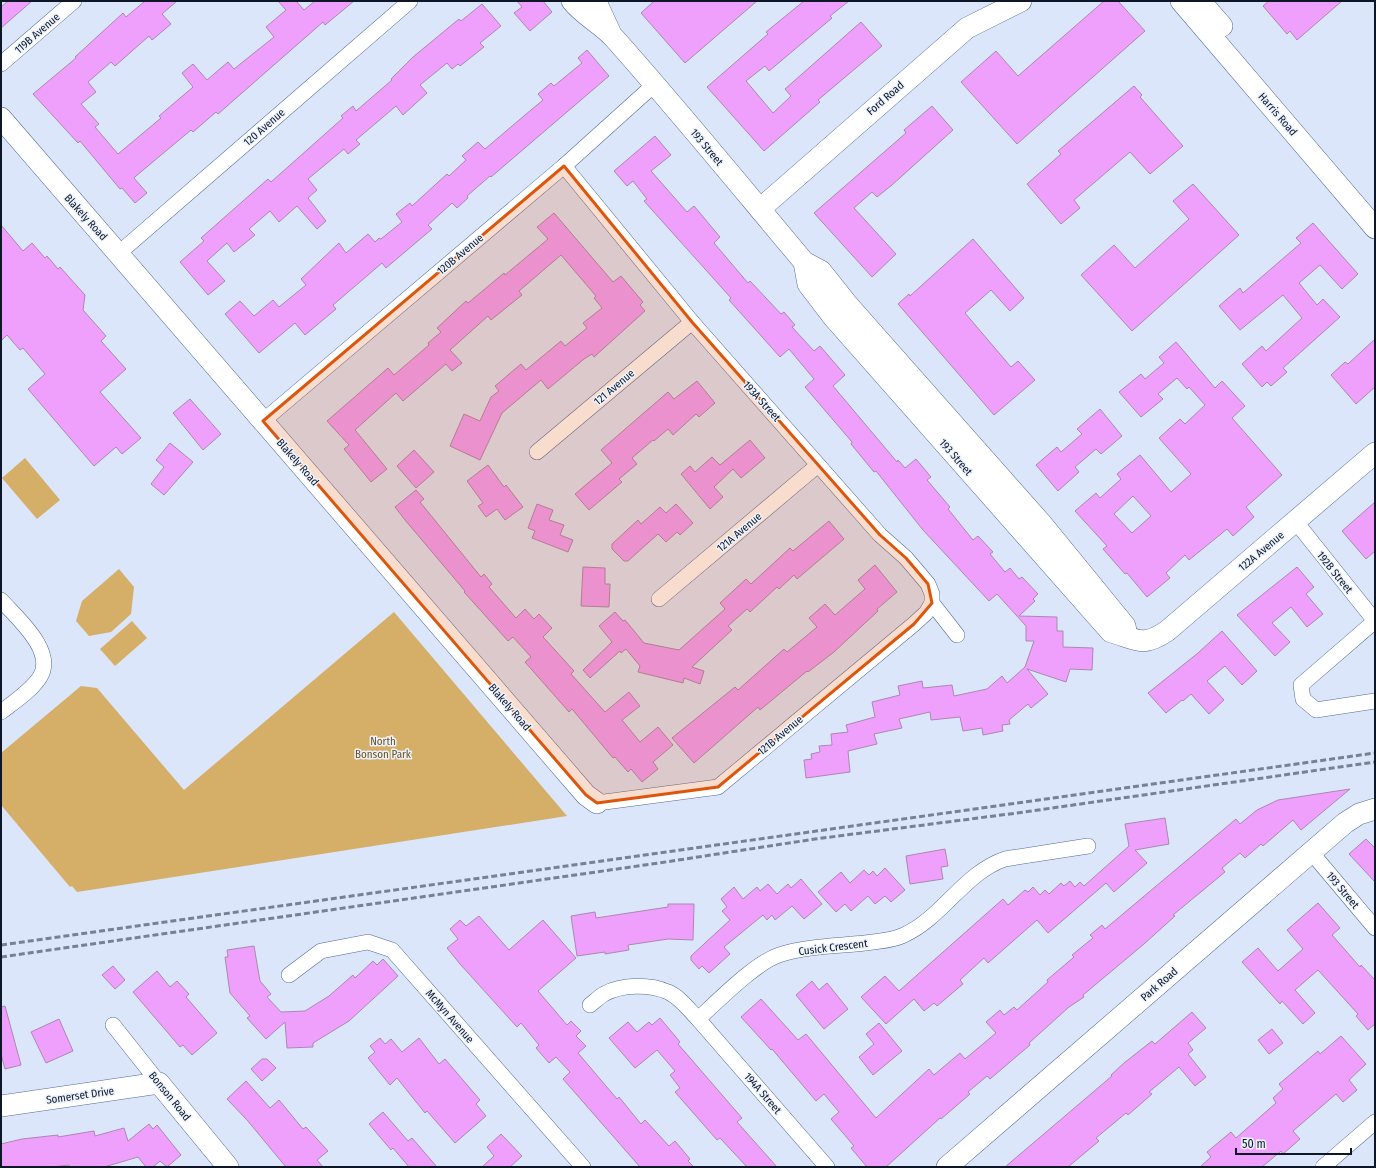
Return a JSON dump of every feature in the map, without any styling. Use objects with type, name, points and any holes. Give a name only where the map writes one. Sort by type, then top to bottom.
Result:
[{"type":"street","name":"119B Avenue","points":[[1,64],[74,1]]},
{"type":"street","name":"120 Avenue","points":[[119,253],[410,1]]},
{"type":"street","name":"193 Street","points":[[572,1],[583,14],[610,33],[655,84],[804,262],[821,271],[848,305],[1041,523],[1135,639]]},
{"type":"street","name":"193 Street","points":[[593,1],[598,6],[610,33]]},
{"type":"street","name":"Ford Road","points":[[760,209],[967,28],[1021,1]]},
{"type":"street","name":"Harris Road","points":[[1181,1],[1375,228]]},
{"type":"street","name":"Harris Road","points":[[1200,1],[1375,206]]},
{"type":"street","name":"120B Avenue","points":[[263,421],[564,166],[655,84]]},
{"type":"street","name":"Blakely Road","points":[[1,118],[586,796],[597,803]]},
{"type":"street","name":"193A Street","points":[[564,166],[692,322],[880,536],[906,558],[928,584],[932,594],[932,603],[957,635]]},
{"type":"street","name":"121 Avenue","points":[[537,452],[692,322]]},
{"type":"street","name":"122A Avenue","points":[[1135,639],[1154,640],[1167,631],[1375,453]]},
{"type":"street","name":"121A Avenue","points":[[659,599],[818,465]]},
{"type":"street","name":"192B Street","points":[[1296,522],[1375,621]]},
{"type":"street","points":[[1,600],[39,645],[44,662],[44,669],[39,678],[1,712]]},
{"type":"street","name":"121B Avenue","points":[[597,803],[718,787],[914,624],[926,613],[932,603]]},
{"type":"street","points":[[1375,621],[1301,685],[1302,699],[1316,710],[1375,701]]},
{"type":"street","name":"Park Road","points":[[947,1167],[1311,852],[1354,817],[1375,809]]},
{"type":"street","name":"Cusick Crescent","points":[[698,1019],[751,973],[778,955],[808,949],[889,940],[903,936],[924,923],[974,878],[994,863],[1005,859],[1088,846]]},
{"type":"street","name":"193 Street","points":[[1311,852],[1375,928]]},
{"type":"street","name":"McMyn Avenue","points":[[289,975],[321,951],[368,942],[392,950],[582,1167]]},
{"type":"street","points":[[590,1005],[605,994],[616,989],[633,986],[656,988],[674,995],[698,1019]]},
{"type":"street","name":"194A Street","points":[[698,1019],[827,1167]]},
{"type":"street","name":"Bonson Road","points":[[113,1025],[228,1167]]},
{"type":"street","name":"Somerset Drive","points":[[1,1106],[159,1083]]},
{"type":"street","points":[[1323,1167],[1375,1122]]},
{"type":"highlighted area","points":[[564,166],[692,322],[880,535],[906,558],[928,584],[932,603],[914,624],[718,787],[597,803],[586,795],[263,421]]},
{"type":"green space","points":[[25,458],[60,500],[37,519],[2,478]]},
{"type":"green space","points":[[119,569],[134,587],[131,614],[111,632],[89,636],[76,621],[82,601]]},
{"type":"green space","name":"North Bonson Park","points":[[394,612],[567,816],[77,892],[72,886],[70,887],[1,805],[1,753],[81,686],[97,688],[184,790]]},
{"type":"green space","points":[[132,621],[147,638],[115,666],[100,649]]},
{"type":"building","points":[[8,1],[32,1],[1,28],[1,7]]},
{"type":"building","points":[[145,1],[177,1],[162,14],[171,24],[152,40],[149,36],[115,66],[111,62],[88,82],[96,92],[81,104],[99,124],[95,127],[118,154],[161,118],[159,116],[193,87],[182,73],[193,64],[207,80],[228,62],[234,69],[274,37],[266,27],[286,10],[278,1],[296,1],[304,10],[315,1],[354,1],[325,25],[323,22],[218,114],[216,112],[193,132],[191,130],[136,176],[134,178],[147,193],[135,203],[122,188],[120,189],[80,141],[78,143],[33,94],[76,58],[75,57],[123,13],[126,17]]},
{"type":"building","points":[[517,1],[543,1],[552,12],[530,31],[514,13],[522,7]]},
{"type":"building","points":[[654,1],[757,1],[685,63],[641,13]]},
{"type":"building","points":[[804,1],[849,1],[830,16],[832,18],[769,71],[765,66],[746,81],[773,113],[791,96],[785,89],[861,22],[882,46],[818,100],[820,102],[764,151],[707,87],[768,34],[766,32]]},
{"type":"building","points":[[1104,1],[1118,1],[1145,31],[1017,144],[961,82],[996,51],[1018,76]]},
{"type":"building","points":[[1269,1],[1342,1],[1297,40],[1290,31],[1287,34],[1263,6]]},
{"type":"building","points":[[482,4],[501,26],[480,43],[484,47],[460,66],[458,64],[452,69],[447,63],[420,85],[427,93],[403,115],[396,106],[356,140],[360,144],[348,154],[344,149],[308,179],[317,190],[308,198],[326,221],[317,229],[297,206],[279,222],[270,211],[249,229],[255,235],[234,252],[227,243],[207,261],[225,281],[208,295],[180,262],[204,241],[201,238],[268,179],[271,182],[343,118],[341,116],[353,106],[356,111],[392,80],[391,79],[413,57],[459,19],[461,21]]},
{"type":"building","points":[[587,50],[609,76],[491,177],[490,176],[467,196],[468,198],[457,208],[452,203],[428,225],[432,229],[386,268],[382,263],[333,305],[336,309],[305,335],[295,323],[259,353],[225,314],[240,301],[254,316],[273,300],[279,307],[306,285],[301,279],[339,243],[346,253],[368,234],[375,242],[379,238],[381,239],[402,222],[396,214],[410,203],[412,206],[447,174],[449,176],[466,160],[462,156],[478,142],[485,149],[543,100],[538,94],[551,83],[554,86],[582,63],[578,58]]},
{"type":"building","points":[[1134,86],[1142,95],[1140,97],[1183,146],[1150,174],[1130,152],[1074,200],[1080,208],[1061,224],[1027,184],[1061,154],[1058,151]]},
{"type":"building","points":[[932,106],[953,130],[877,197],[872,192],[854,208],[896,254],[872,277],[814,213],[906,133],[904,130]]},
{"type":"building","points":[[655,136],[671,155],[651,171],[687,212],[694,206],[720,237],[714,243],[748,283],[750,281],[781,314],[784,312],[795,325],[792,327],[814,351],[820,346],[845,375],[833,386],[897,462],[898,460],[905,468],[916,459],[931,477],[927,480],[950,507],[948,509],[973,540],[978,536],[993,552],[990,554],[1005,572],[1010,568],[1019,579],[1022,577],[1038,594],[1033,599],[1035,601],[1019,616],[1057,617],[1057,631],[1063,631],[1063,647],[1093,648],[1092,670],[1070,669],[1066,682],[1027,669],[1048,694],[1031,708],[1028,704],[1009,720],[1010,724],[1002,725],[1003,731],[983,735],[982,728],[963,731],[960,717],[931,720],[930,712],[899,719],[902,728],[874,734],[877,744],[848,751],[850,772],[806,778],[804,760],[812,759],[811,754],[820,752],[819,746],[832,745],[831,734],[848,732],[846,725],[875,717],[872,702],[900,695],[898,686],[922,681],[923,688],[952,685],[954,696],[987,689],[1002,676],[1007,683],[1025,667],[1034,641],[1026,641],[1026,626],[997,594],[989,601],[923,530],[876,471],[874,472],[851,444],[852,442],[805,387],[814,379],[789,349],[780,357],[729,300],[731,298],[644,201],[647,199],[633,181],[627,186],[614,171]]},
{"type":"building","points":[[1193,184],[1239,235],[1132,331],[1081,275],[1114,245],[1135,268],[1189,219],[1173,201]]},
{"type":"building","points":[[554,213],[613,282],[621,276],[643,302],[640,305],[645,311],[594,357],[592,354],[584,359],[548,389],[541,380],[502,413],[480,460],[450,446],[464,414],[480,421],[491,397],[499,391],[495,386],[521,364],[526,370],[561,341],[565,346],[587,328],[583,323],[602,308],[594,298],[596,296],[561,255],[519,291],[522,295],[491,320],[488,316],[450,350],[462,363],[452,371],[446,364],[403,401],[396,393],[355,430],[387,469],[371,482],[344,449],[349,445],[327,421],[388,368],[394,375],[429,345],[428,343],[441,332],[437,328],[466,301],[468,303],[504,273],[505,275],[548,239],[537,227]]},
{"type":"building","points":[[1313,223],[1358,274],[1342,289],[1320,265],[1299,283],[1317,305],[1323,299],[1340,317],[1283,368],[1287,372],[1271,386],[1267,382],[1262,387],[1242,364],[1262,346],[1266,351],[1302,318],[1283,295],[1240,330],[1219,306],[1240,288],[1243,293],[1301,243],[1296,238]]},
{"type":"building","points":[[1,225],[23,251],[32,243],[45,258],[47,256],[58,269],[60,267],[85,295],[83,310],[106,336],[101,341],[126,369],[100,392],[141,438],[122,454],[116,447],[94,466],[28,389],[45,374],[23,348],[20,350],[7,335],[1,341]]},
{"type":"building","points":[[973,239],[1024,298],[1010,311],[991,290],[965,313],[1011,367],[1018,361],[1035,380],[994,415],[898,304],[909,294],[910,296]]},
{"type":"building","points":[[1375,339],[1375,387],[1356,404],[1331,375],[1345,362],[1348,364]]},
{"type":"building","points":[[1176,342],[1215,388],[1222,381],[1245,406],[1232,418],[1282,475],[1246,507],[1254,517],[1233,536],[1227,529],[1189,560],[1185,555],[1166,573],[1170,578],[1147,597],[1127,573],[1125,574],[1103,549],[1107,546],[1075,511],[1096,493],[1100,498],[1121,479],[1117,474],[1140,455],[1171,492],[1191,474],[1159,438],[1180,419],[1185,424],[1205,405],[1189,387],[1187,389],[1177,378],[1158,394],[1163,399],[1141,417],[1119,392],[1141,374],[1145,379],[1164,363],[1159,357]],"holes":[[[1133,496],[1151,516],[1132,533],[1114,514]]]},
{"type":"building","points":[[697,381],[715,403],[699,417],[696,414],[673,435],[668,429],[654,441],[653,440],[632,458],[637,464],[619,479],[622,482],[589,510],[575,494],[612,463],[601,450],[668,392],[674,399]]},
{"type":"building","points":[[190,399],[221,434],[203,450],[173,413]]},
{"type":"building","points":[[1100,409],[1122,436],[1101,454],[1096,449],[1075,467],[1079,472],[1058,491],[1036,465],[1057,447],[1061,452],[1082,434],[1077,429]]},
{"type":"building","points":[[750,440],[765,458],[741,478],[733,469],[714,487],[723,497],[710,509],[681,474],[690,466],[695,472],[712,457],[720,465]]},
{"type":"building","points":[[170,443],[193,462],[164,495],[151,484],[164,467],[156,460]]},
{"type":"building","points":[[414,450],[434,472],[416,488],[397,466]]},
{"type":"building","points":[[488,465],[504,487],[506,485],[523,507],[505,520],[497,509],[486,517],[478,506],[483,503],[467,481]]},
{"type":"building","points":[[416,490],[424,499],[420,502],[481,577],[484,574],[492,584],[489,587],[516,618],[525,609],[534,619],[539,614],[552,628],[543,637],[574,671],[571,674],[605,712],[629,692],[640,706],[622,720],[640,742],[658,727],[673,745],[653,762],[658,769],[642,782],[631,769],[628,772],[615,757],[613,758],[572,709],[569,712],[525,662],[531,657],[513,637],[508,641],[464,592],[465,591],[395,507]]},
{"type":"building","points":[[1375,502],[1375,551],[1366,559],[1342,531]]},
{"type":"building","points":[[537,504],[553,510],[549,520],[564,525],[560,535],[573,540],[568,552],[532,538],[535,531],[528,528]]},
{"type":"building","points":[[676,504],[693,523],[680,535],[677,532],[666,542],[658,534],[628,561],[624,561],[612,549],[612,544],[638,520],[641,524],[660,507],[666,513]]},
{"type":"building","points":[[829,521],[844,539],[797,579],[794,575],[779,589],[777,587],[750,612],[747,609],[728,626],[732,630],[692,667],[704,671],[700,684],[684,678],[683,683],[638,672],[640,666],[626,649],[621,653],[620,651],[590,678],[583,670],[612,642],[599,626],[615,612],[623,621],[625,620],[644,643],[679,650],[725,609],[720,603],[746,579],[751,584],[790,548],[793,551]]},
{"type":"building","points":[[875,565],[897,592],[877,609],[878,611],[834,652],[808,672],[807,671],[760,710],[758,707],[694,763],[672,738],[735,687],[738,690],[784,649],[787,652],[817,627],[809,618],[825,604],[835,615],[865,589],[858,580]]},
{"type":"building","points":[[583,567],[605,568],[605,584],[610,584],[609,607],[581,606]]},
{"type":"building","points":[[1297,567],[1314,587],[1306,594],[1323,614],[1307,627],[1291,607],[1272,623],[1290,642],[1275,656],[1237,615]]},
{"type":"building","points":[[1222,631],[1257,671],[1242,685],[1225,666],[1207,681],[1224,700],[1209,714],[1191,694],[1166,713],[1148,693],[1198,653]]},
{"type":"building","points":[[1350,789],[1301,830],[1293,820],[1263,846],[1261,844],[1245,858],[1240,853],[1222,868],[1225,872],[1173,915],[1175,916],[1144,944],[1083,995],[1084,997],[1069,1007],[1029,1043],[1030,1045],[990,1079],[987,1076],[968,1092],[970,1094],[941,1119],[940,1118],[886,1167],[867,1167],[851,1148],[854,1146],[831,1119],[839,1112],[824,1094],[816,1101],[772,1049],[771,1050],[741,1017],[761,999],[798,1040],[806,1034],[876,1118],[929,1069],[934,1075],[960,1053],[965,1059],[996,1033],[986,1022],[1000,1010],[1004,1015],[1014,1007],[1017,1010],[1048,982],[1047,980],[1074,957],[1072,955],[1093,938],[1090,935],[1102,925],[1105,929],[1236,819],[1240,824],[1257,810],[1278,800]]},
{"type":"building","points":[[1165,818],[1169,844],[1135,850],[1147,863],[1114,892],[1106,883],[1048,933],[1037,920],[988,963],[984,958],[960,980],[963,984],[937,1006],[934,1003],[924,1011],[914,999],[886,1024],[861,997],[885,976],[899,991],[1003,899],[1008,905],[1025,890],[1028,892],[1033,887],[1040,895],[1045,890],[1049,894],[1061,883],[1064,886],[1070,881],[1075,887],[1080,882],[1084,886],[1129,846],[1125,824]]},
{"type":"building","points":[[1366,839],[1375,848],[1375,882],[1349,854]]},
{"type":"building","points":[[945,849],[948,866],[941,867],[943,879],[910,884],[906,856]]},
{"type":"building","points":[[885,868],[905,890],[891,902],[885,896],[875,904],[868,896],[851,911],[845,904],[836,912],[818,892],[841,872],[850,883],[864,870],[869,875],[873,871],[877,876]]},
{"type":"building","points":[[801,879],[822,904],[804,919],[792,906],[775,920],[772,915],[767,920],[763,915],[724,947],[730,954],[709,973],[702,966],[699,969],[691,960],[691,956],[730,920],[722,911],[727,907],[721,899],[734,887],[743,899],[757,887],[760,891],[768,884],[777,894],[788,884],[791,888]]},
{"type":"building","points":[[1318,903],[1340,928],[1332,935],[1360,967],[1361,965],[1375,980],[1375,1024],[1368,1030],[1356,1016],[1358,1014],[1318,970],[1295,990],[1315,1013],[1303,1024],[1282,1001],[1280,1004],[1242,962],[1258,948],[1278,971],[1303,949],[1287,930]]},
{"type":"building","points":[[668,904],[694,904],[693,940],[668,939],[628,945],[629,950],[605,954],[605,952],[577,956],[571,916],[595,912],[596,918],[668,907]]},
{"type":"building","points":[[479,916],[509,950],[543,920],[576,958],[538,991],[567,1025],[571,1021],[581,1031],[576,1036],[586,1046],[578,1053],[617,1099],[619,1097],[641,1124],[645,1120],[669,1146],[675,1141],[690,1159],[688,1161],[694,1167],[640,1167],[563,1079],[570,1072],[556,1057],[549,1063],[536,1048],[539,1045],[521,1023],[517,1027],[460,964],[447,948],[458,939],[450,929],[460,920],[466,926]]},
{"type":"building","points":[[254,946],[260,981],[271,994],[267,997],[281,1012],[305,1011],[329,996],[353,975],[355,978],[373,961],[377,965],[383,959],[398,976],[349,1021],[313,1043],[313,1047],[287,1048],[285,1022],[266,1039],[247,1018],[250,1016],[230,993],[225,957],[228,957],[227,950]]},
{"type":"building","points":[[113,966],[125,980],[115,989],[102,975]]},
{"type":"building","points":[[157,971],[170,987],[177,981],[189,994],[186,997],[217,1033],[192,1055],[183,1045],[180,1047],[133,992]]},
{"type":"building","points":[[812,981],[819,990],[827,983],[848,1009],[824,1029],[796,995]]},
{"type":"building","points":[[5,1006],[21,1065],[5,1069],[1,1054],[1,1007]]},
{"type":"building","points":[[1192,1012],[1206,1028],[1188,1043],[1193,1050],[1188,1054],[1206,1077],[1195,1086],[1179,1067],[1149,1092],[1152,1094],[1128,1115],[1126,1113],[1096,1138],[1099,1141],[1068,1167],[1005,1167],[1112,1076],[1111,1075],[1124,1063],[1152,1041],[1155,1044]]},
{"type":"building","points":[[660,1018],[680,1042],[678,1044],[742,1118],[737,1122],[777,1167],[747,1167],[720,1138],[717,1140],[675,1092],[680,1088],[670,1075],[675,1071],[657,1050],[635,1068],[609,1038],[628,1022],[637,1032],[649,1022],[652,1025]]},
{"type":"building","points":[[59,1019],[73,1051],[46,1063],[31,1032]]},
{"type":"building","points":[[879,1023],[902,1051],[873,1075],[859,1057],[874,1044],[866,1034]]},
{"type":"building","points":[[1272,1029],[1283,1043],[1269,1054],[1258,1040]]},
{"type":"building","points":[[1341,1036],[1366,1064],[1349,1080],[1357,1090],[1343,1102],[1336,1094],[1293,1131],[1300,1139],[1283,1154],[1281,1151],[1262,1167],[1200,1167],[1211,1157],[1207,1152],[1231,1132],[1236,1138],[1276,1103],[1273,1098],[1283,1089],[1279,1084],[1318,1051],[1320,1054]]},
{"type":"building","points":[[380,1038],[385,1044],[391,1039],[402,1052],[419,1038],[439,1064],[445,1059],[480,1100],[476,1104],[486,1116],[455,1143],[427,1111],[425,1113],[397,1078],[390,1085],[368,1058],[375,1052],[370,1046]]},
{"type":"building","points":[[262,1059],[267,1059],[276,1068],[262,1081],[251,1069]]},
{"type":"building","points":[[246,1081],[270,1108],[279,1100],[303,1129],[306,1127],[328,1151],[317,1160],[323,1167],[286,1167],[247,1120],[227,1099]]},
{"type":"building","points":[[383,1112],[408,1141],[412,1138],[437,1167],[409,1167],[393,1148],[391,1150],[369,1124]]},
{"type":"building","points":[[149,1124],[153,1129],[157,1125],[181,1155],[167,1167],[160,1161],[153,1167],[146,1167],[138,1157],[104,1167],[70,1167],[69,1165],[52,1167],[1,1167],[1,1144],[22,1139],[58,1135],[58,1137],[94,1131],[95,1136],[124,1128],[128,1141]]},
{"type":"building","points":[[501,1134],[522,1156],[510,1167],[482,1167],[494,1156],[487,1147]]},
{"type":"railway","points":[[1,945],[1375,753]]},
{"type":"railway","points":[[1,957],[659,863],[815,839],[1017,813],[1375,762]]}]
